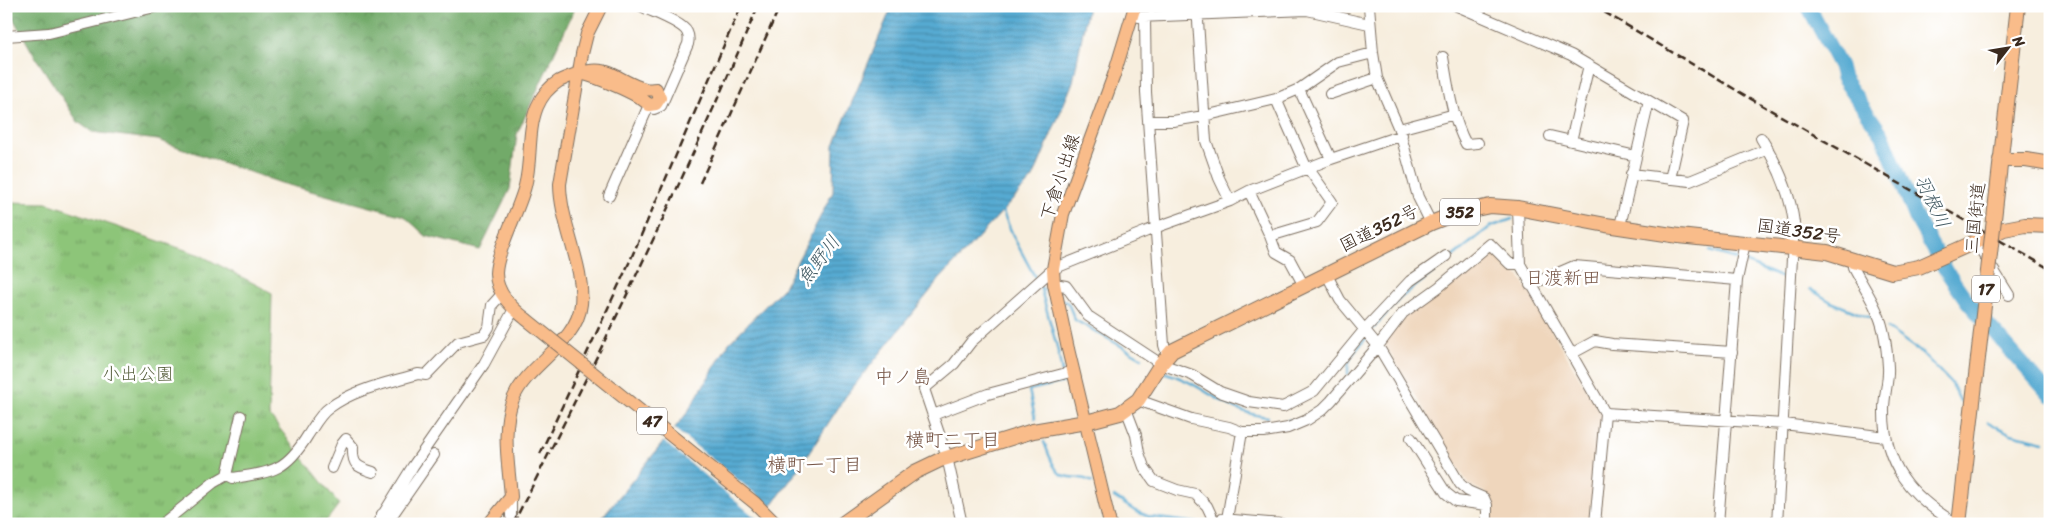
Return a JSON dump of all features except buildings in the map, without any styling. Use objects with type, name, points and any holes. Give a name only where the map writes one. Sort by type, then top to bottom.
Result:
[{"type":"highway","name":"三国街道","points":[[1958,524],[1969,444],[2018,6]]},
{"type":"highway","points":[[2000,160],[2026,160],[2050,164]]},
{"type":"highway","name":"国道352号","points":[[847,522],[916,472],[947,457],[1033,431],[1112,416],[1126,409],[1138,400],[1164,360],[1207,333],[1457,212],[1490,206],[1518,208],[1606,225],[1713,240],[1827,252],[1892,272],[1903,272],[1922,266],[2014,226],[2050,226]]},
{"type":"main road","points":[[489,524],[511,497],[507,430],[512,403],[522,384],[570,331],[578,317],[581,304],[581,283],[568,234],[560,189],[587,34],[601,6]]},
{"type":"main road","name":"下倉小出線","points":[[1110,524],[1086,422],[1067,374],[1053,269],[1063,214],[1138,14]]},
{"type":"main road","name":"47","points":[[648,106],[656,104],[659,100],[660,96],[656,89],[647,90],[599,70],[580,73],[562,80],[548,89],[538,106],[532,125],[526,184],[496,272],[502,294],[514,309],[755,503],[776,524]]},
{"type":"street","points":[[6,36],[49,33],[159,6]]},
{"type":"street","points":[[609,196],[648,106],[654,109],[661,106],[688,44],[689,37],[687,31],[680,25],[642,6]]},
{"type":"street","points":[[1369,6],[1372,53],[1378,78],[1400,132],[1418,197],[1431,223]]},
{"type":"street","points":[[1457,6],[1589,65],[1682,121],[1670,179]]},
{"type":"street","points":[[1164,360],[1157,227],[1138,14],[1198,11],[1308,10],[1370,24]]},
{"type":"street","points":[[1198,11],[1206,142],[1219,178],[1230,201]]},
{"type":"street","points":[[1149,121],[1204,116],[1276,99],[1299,89],[1338,62],[1372,53]]},
{"type":"street","points":[[1443,57],[1461,135],[1466,144],[1478,143]]},
{"type":"street","points":[[1572,141],[1589,65]]},
{"type":"street","points":[[1330,94],[1378,78]]},
{"type":"street","points":[[1299,89],[1331,159]]},
{"type":"street","points":[[1270,236],[1317,222],[1332,202],[1307,168],[1276,99]]},
{"type":"street","points":[[1620,226],[1649,101]]},
{"type":"street","points":[[962,524],[947,457],[924,389],[954,364],[972,342],[1053,269],[1157,227],[1230,201],[1249,191],[1400,132],[1455,114]]},
{"type":"street","points":[[1550,136],[1636,156]]},
{"type":"street","points":[[1761,138],[1790,197],[1794,224],[1777,524]]},
{"type":"street","points":[[1632,174],[1690,181],[1768,149]]},
{"type":"street","points":[[1249,191],[1276,252],[1290,260],[1304,286]]},
{"type":"street","points":[[1518,208],[1520,264],[1605,413],[1595,524]]},
{"type":"street","points":[[1718,524],[1728,420],[1737,280],[1745,243]]},
{"type":"street","points":[[1974,243],[2008,295]]},
{"type":"street","points":[[1138,400],[1191,419],[1229,427],[1242,432],[1264,432],[1288,428],[1307,420],[1322,410],[1378,346],[1402,312],[1439,287],[1490,244],[1510,264],[1520,264]]},
{"type":"street","points":[[1054,284],[1066,286],[1088,316],[1220,392],[1249,402],[1283,407],[1314,391],[1368,332],[1410,281],[1446,256]]},
{"type":"street","points":[[1852,259],[1853,267],[1879,314],[1884,334],[1888,369],[1884,410],[1887,448],[1894,465],[1921,498],[1934,510],[1958,524]]},
{"type":"street","points":[[1530,284],[1574,266],[1737,280]]},
{"type":"street","points":[[1326,275],[1340,300],[1378,346],[1460,484],[1468,491],[1484,498],[1487,505],[1486,524]]},
{"type":"street","points":[[227,474],[233,478],[270,472],[290,461],[326,410],[341,399],[418,374],[426,375],[458,342],[479,337],[486,332],[492,305],[502,294]]},
{"type":"street","points":[[377,524],[484,364],[514,309]]},
{"type":"street","points":[[1571,354],[1595,341],[1612,344],[1732,352]]},
{"type":"street","points":[[933,415],[988,394],[1067,374]]},
{"type":"street","points":[[1126,409],[1136,435],[1144,467],[1154,481],[1177,490],[1195,494],[1208,506],[1213,521],[1227,519],[1282,524]]},
{"type":"street","points":[[1605,413],[1784,424],[1886,437]]},
{"type":"street","points":[[162,524],[227,474],[241,416]]},
{"type":"street","points":[[1227,519],[1242,432]]},
{"type":"street","points":[[1411,438],[1446,493],[1456,501],[1487,505]]},
{"type":"street","points":[[332,468],[346,439],[353,447],[352,460],[357,465],[373,472]]},
{"type":"street","points":[[382,514],[391,517],[434,455]]},
{"type":"street","points":[[511,497],[511,516],[514,524]]},
{"type":"shaded area","points":[[1492,247],[1520,277],[1609,427],[1599,524],[1492,524],[1492,502],[1486,493],[1468,484],[1383,341],[1403,319]]},
{"type":"green space","points":[[6,6],[576,6],[517,134],[510,189],[480,250],[426,236],[404,216],[281,183],[158,140],[92,132],[78,122],[34,55]]},
{"type":"green space","name":"小出公園","points":[[6,202],[47,203],[200,255],[272,293],[269,415],[339,504],[324,524],[6,524]]},
{"type":"water","name":"魚野川","points":[[892,6],[1088,6],[1073,82],[1033,178],[939,280],[846,396],[798,470],[758,524],[597,524],[687,413],[729,343],[784,287],[833,192],[834,145]]},
{"type":"pier","points":[[672,427],[773,508],[762,523],[662,440]]},
{"type":"waterway","name":"羽根川","points":[[1808,6],[1840,66],[1843,78],[1883,136],[1916,218],[1947,272],[1967,301],[2050,395]]},
{"type":"waterway","points":[[1002,210],[1015,240],[1036,279]]},
{"type":"waterway","points":[[1370,332],[1400,298],[1490,227],[1512,219]]},
{"type":"waterway","points":[[1710,251],[1740,260]]},
{"type":"waterway","points":[[1745,262],[1785,279]]},
{"type":"waterway","points":[[1040,286],[1062,372]]},
{"type":"waterway","points":[[1041,288],[1051,293]]},
{"type":"waterway","points":[[1810,289],[1831,302],[1870,318]]},
{"type":"waterway","points":[[1062,300],[1068,303],[1075,320],[1142,358]]},
{"type":"waterway","points":[[1887,328],[1922,353],[1952,384],[1960,401]]},
{"type":"waterway","points":[[1348,374],[1348,364],[1352,355],[1367,337]]},
{"type":"waterway","points":[[1163,372],[1190,383],[1238,409],[1268,417]]},
{"type":"waterway","points":[[1035,418],[1029,390],[1064,382],[1063,378]]},
{"type":"waterway","points":[[1288,420],[1296,421]]},
{"type":"waterway","points":[[1988,422],[2011,434],[2044,442]]},
{"type":"waterway","points":[[1044,442],[1055,467],[1061,474],[1092,482]]},
{"type":"waterway","points":[[1114,497],[1135,511],[1150,517],[1203,524]]},
{"type":"railway","points":[[540,454],[629,263],[741,6]]},
{"type":"railway","points":[[513,524],[640,267],[730,72],[758,6]]},
{"type":"railway","points":[[700,183],[780,6]]},
{"type":"railway","points":[[1594,6],[1758,103],[2050,269]]},
{"type":"district","name":"日渡新田","points":[[1563,277]]},
{"type":"district","name":"中ノ島","points":[[903,376]]},
{"type":"district","name":"横町二丁目","points":[[953,439]]},
{"type":"district","name":"横町一丁目","points":[[815,464]]}]
